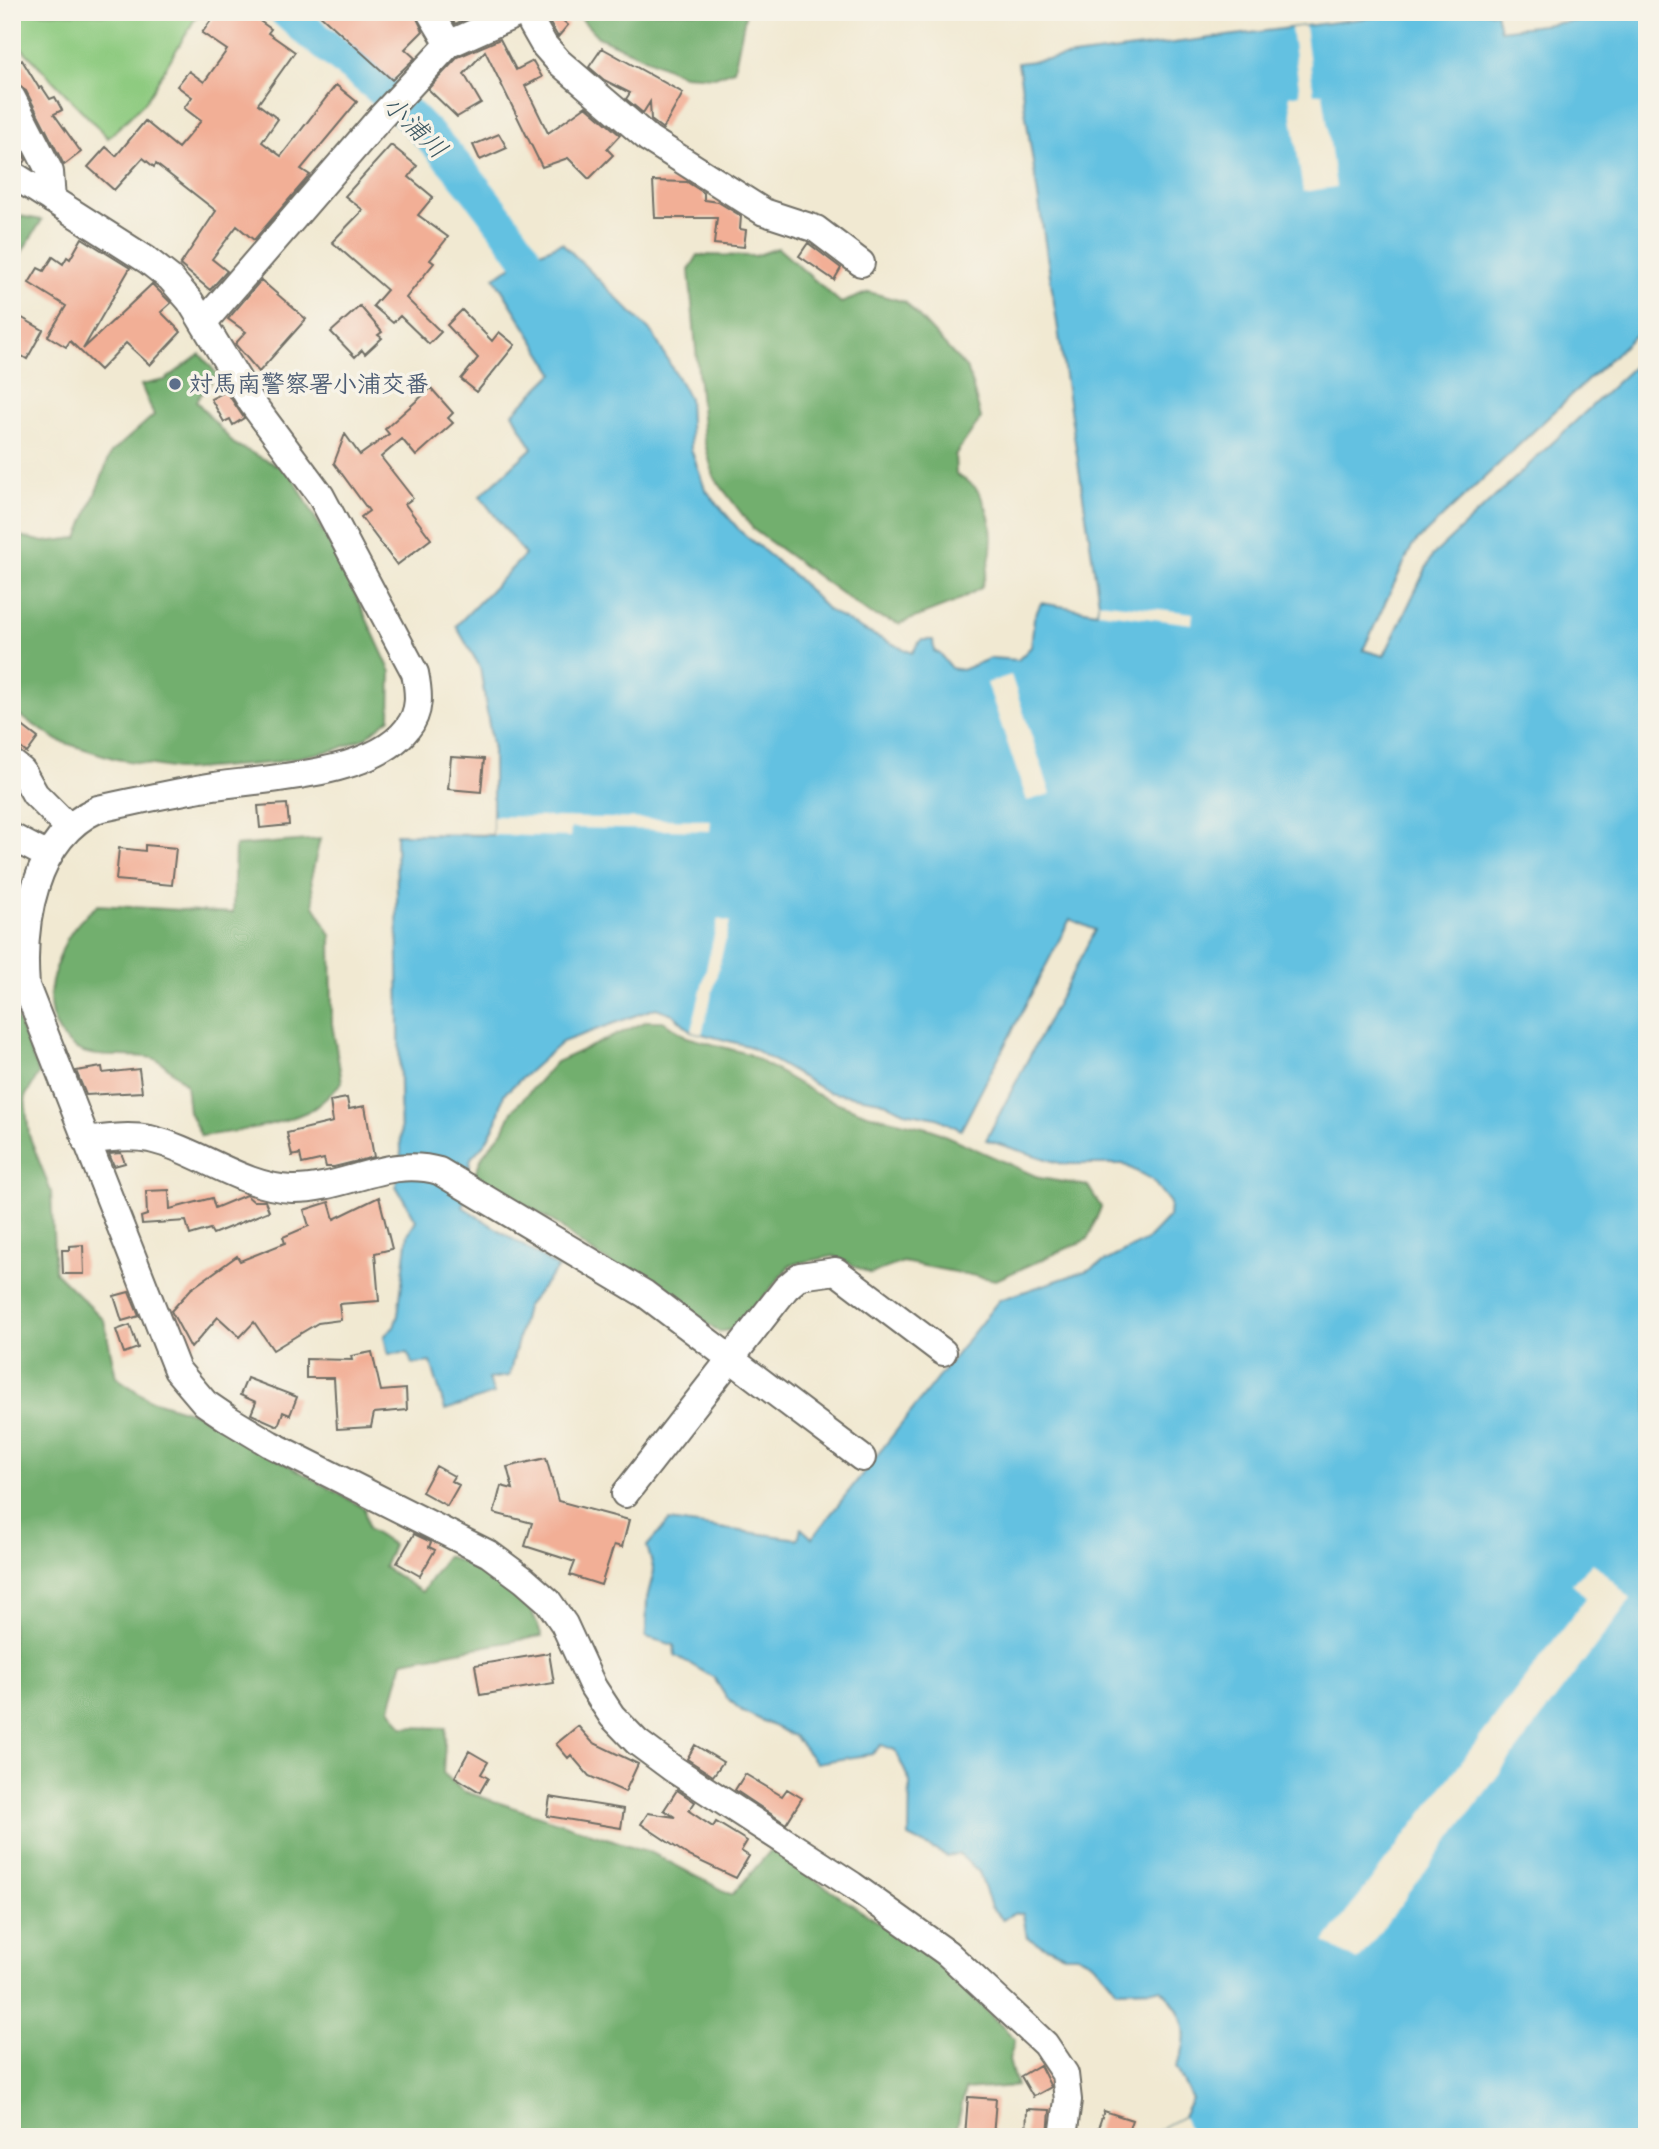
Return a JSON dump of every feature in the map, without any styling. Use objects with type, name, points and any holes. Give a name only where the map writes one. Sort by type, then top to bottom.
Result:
[{"type":"street","points":[[430,12],[449,44]]},
{"type":"street","points":[[204,322],[380,118],[449,44],[521,12]]},
{"type":"street","points":[[530,12],[532,24],[544,45],[559,62],[649,139],[764,212],[816,229],[860,263]]},
{"type":"street","points":[[12,98],[50,172],[52,200]]},
{"type":"street","points":[[12,174],[114,238],[170,278],[204,322],[252,403],[321,496],[415,673],[419,695],[415,717],[406,731],[391,744],[353,761],[293,776],[212,786],[98,809],[68,827],[48,856],[30,918],[24,963],[26,986],[166,1345],[189,1386],[205,1403],[270,1444],[489,1555],[524,1580],[548,1601],[564,1624],[593,1687],[612,1716],[637,1742],[672,1768],[852,1885],[947,1953],[1045,2044],[1065,2074],[1068,2101],[1063,2137]]},
{"type":"street","points":[[12,763],[22,771],[35,794],[68,827]]},
{"type":"street","points":[[12,837],[48,856]]},
{"type":"street","points":[[86,1140],[119,1137],[150,1139],[251,1179],[288,1189],[341,1183],[393,1167],[430,1168],[470,1188],[645,1294],[862,1458]]},
{"type":"street","points":[[625,1494],[792,1282],[827,1271],[836,1271],[943,1352]]},
{"type":"green space","points":[[12,12],[132,15],[199,12],[145,102],[108,138],[12,38]]},
{"type":"green space","points":[[575,12],[746,12],[734,70],[715,77],[683,75],[598,37]]},
{"type":"green space","points":[[20,216],[42,220],[12,268],[12,223]]},
{"type":"green space","points":[[778,248],[841,303],[869,292],[905,302],[968,370],[981,418],[955,455],[956,474],[976,488],[989,515],[991,552],[981,588],[953,603],[899,624],[870,614],[754,530],[714,477],[704,440],[689,270],[698,255],[755,256]]},
{"type":"green space","points":[[200,354],[217,374],[196,401],[234,444],[290,472],[345,572],[391,672],[390,718],[365,738],[338,749],[272,763],[182,770],[116,759],[59,741],[12,711],[12,534],[44,542],[78,538],[111,453],[154,415],[141,385],[165,380]]},
{"type":"green space","points":[[320,839],[311,878],[314,905],[331,935],[332,1024],[342,1082],[327,1098],[309,1111],[270,1124],[201,1136],[189,1112],[186,1084],[161,1062],[138,1056],[87,1053],[76,1049],[66,1040],[52,1017],[52,981],[68,938],[98,905],[233,913],[235,846]]},
{"type":"green space","points":[[12,1006],[39,1074],[25,1097],[29,1135],[51,1192],[55,1272],[104,1320],[116,1377],[148,1399],[200,1415],[364,1508],[368,1529],[393,1545],[384,1567],[422,1592],[447,1556],[480,1570],[529,1604],[542,1636],[403,1661],[390,1708],[403,1727],[446,1728],[443,1773],[463,1791],[652,1853],[732,1895],[771,1850],[938,1963],[1015,2039],[1009,2060],[1016,2086],[965,2090],[955,2137],[12,2137]]},
{"type":"green space","points":[[647,1021],[663,1021],[687,1037],[748,1054],[820,1096],[867,1114],[931,1129],[1040,1178],[1088,1186],[1101,1207],[1088,1239],[996,1280],[903,1262],[871,1274],[834,1256],[790,1265],[738,1328],[720,1332],[583,1246],[557,1224],[474,1175],[483,1155],[503,1131],[512,1111],[556,1062]]},
{"type":"water","points":[[1413,12],[1496,12],[1500,30],[1647,12],[1647,324],[1412,546],[1363,650],[1384,656],[1432,556],[1647,354],[1647,2137],[1157,2137],[1159,2130],[1183,2117],[1192,2099],[1176,2067],[1184,2046],[1184,2025],[1176,2006],[1161,1989],[1117,1990],[1095,1964],[1077,1955],[1064,1955],[1027,1938],[1023,1914],[1015,1912],[1003,1920],[991,1907],[979,1872],[959,1854],[947,1856],[909,1837],[910,1782],[895,1750],[881,1745],[872,1754],[816,1763],[794,1736],[742,1711],[726,1697],[714,1678],[675,1655],[674,1645],[646,1637],[647,1598],[654,1571],[647,1546],[669,1521],[798,1539],[801,1528],[812,1538],[999,1300],[1088,1270],[1147,1240],[1169,1217],[1170,1203],[1151,1179],[1123,1164],[1062,1164],[986,1140],[1095,930],[1070,919],[961,1130],[937,1118],[905,1112],[881,1101],[828,1092],[748,1046],[691,1031],[673,1014],[656,1008],[562,1042],[504,1094],[497,1121],[486,1142],[471,1158],[463,1207],[558,1268],[526,1307],[509,1376],[488,1379],[494,1394],[445,1410],[431,1362],[413,1364],[407,1353],[388,1354],[384,1336],[394,1327],[398,1315],[408,1234],[416,1220],[396,1186],[401,1152],[396,834],[493,835],[493,751],[480,667],[456,626],[525,555],[480,496],[532,448],[513,413],[554,373],[494,277],[526,258],[562,243],[653,334],[689,398],[691,449],[705,489],[740,531],[797,578],[828,610],[912,653],[921,640],[933,640],[934,651],[940,654],[951,668],[962,670],[991,658],[1018,660],[1031,647],[1034,618],[1041,603],[1097,612],[1099,602],[1018,63]]},
{"type":"pier","points":[[1305,26],[1314,94],[1323,93],[1336,187],[1303,192],[1289,96],[1300,94],[1291,28]]},
{"type":"pier","points":[[1099,602],[1193,613],[1192,624],[1098,612]]},
{"type":"pier","points":[[1011,675],[1051,794],[1027,801],[987,683]]},
{"type":"pier","points":[[493,816],[711,820],[710,831],[571,828],[570,837],[493,835]]},
{"type":"pier","points":[[718,919],[730,922],[702,1034],[691,1031]]},
{"type":"pier","points":[[1593,1562],[1631,1599],[1358,1961],[1324,1942],[1586,1598],[1572,1583]]},
{"type":"pier","points":[[1183,2117],[1193,2137],[1157,2137],[1159,2130]]},
{"type":"building","points":[[217,12],[247,12],[271,29],[268,33],[295,52],[258,104],[278,119],[262,142],[281,156],[336,85],[357,102],[301,169],[310,175],[254,240],[237,226],[212,259],[227,271],[210,290],[180,265],[216,211],[156,164],[154,167],[143,158],[114,190],[88,167],[106,147],[116,156],[145,121],[178,148],[201,121],[184,108],[192,97],[177,86],[189,71],[204,82],[227,50],[202,33]]},
{"type":"building","points":[[317,12],[414,12],[423,31],[405,49],[415,58],[392,80]]},
{"type":"building","points":[[448,12],[482,12],[455,24]]},
{"type":"building","points":[[554,13],[568,25],[558,37],[548,20]]},
{"type":"building","points":[[500,39],[516,70],[533,61],[542,77],[525,86],[548,133],[586,106],[620,135],[607,149],[613,155],[589,179],[568,158],[542,167],[485,51],[464,74],[481,103],[457,117],[428,89],[458,57]]},
{"type":"building","points":[[602,48],[683,93],[663,129],[651,120],[650,102],[643,113],[626,99],[630,93],[604,80],[589,67]]},
{"type":"building","points":[[22,60],[39,88],[42,87],[50,99],[55,97],[62,110],[54,114],[81,152],[64,165],[26,91],[12,82],[12,66]]},
{"type":"building","points":[[12,133],[26,160],[24,163],[12,158]]},
{"type":"building","points":[[499,134],[507,148],[480,160],[473,145]]},
{"type":"building","points":[[391,145],[417,166],[409,177],[433,197],[418,215],[448,237],[430,260],[434,263],[406,298],[441,332],[429,344],[400,316],[393,323],[373,306],[387,290],[332,242],[363,210],[345,196]]},
{"type":"building","points":[[653,181],[687,182],[704,193],[704,200],[718,202],[741,216],[740,229],[746,230],[744,247],[714,244],[717,218],[655,218]]},
{"type":"building","points":[[82,238],[130,268],[83,349],[152,284],[171,303],[161,312],[181,332],[150,365],[126,343],[100,370],[70,341],[66,347],[48,336],[66,306],[29,283],[38,268],[44,271],[53,257],[63,264],[67,257],[70,259]]},
{"type":"building","points":[[808,243],[841,268],[834,280],[799,256]]},
{"type":"building","points":[[261,280],[306,319],[259,372],[235,344],[246,332],[228,319]]},
{"type":"building","points":[[360,306],[382,332],[378,335],[382,338],[365,354],[362,350],[355,357],[331,332]]},
{"type":"building","points":[[462,310],[492,341],[499,332],[515,345],[477,392],[461,379],[478,358],[447,325]]},
{"type":"building","points":[[17,315],[43,330],[27,359],[12,350],[12,324]]},
{"type":"building","points":[[431,388],[453,413],[448,418],[453,423],[416,456],[402,439],[381,457],[413,498],[405,504],[431,539],[397,565],[361,517],[369,511],[334,463],[345,434],[360,455],[389,434],[385,429]]},
{"type":"building","points":[[226,391],[244,418],[233,425],[230,419],[224,422],[211,399]]},
{"type":"building","points":[[12,718],[38,738],[27,753],[12,741]]},
{"type":"building","points":[[451,757],[484,759],[481,792],[448,789]]},
{"type":"building","points":[[287,804],[289,825],[260,828],[258,806]]},
{"type":"building","points":[[145,845],[176,848],[172,885],[116,880],[119,848],[145,851]]},
{"type":"building","points":[[102,1067],[103,1073],[139,1069],[142,1092],[86,1095],[76,1071]]},
{"type":"building","points":[[347,1098],[349,1109],[365,1106],[374,1157],[326,1167],[324,1159],[302,1164],[300,1154],[292,1156],[287,1133],[333,1122],[330,1101]]},
{"type":"building","points":[[121,1153],[125,1163],[114,1166],[109,1154]]},
{"type":"building","points":[[169,1190],[170,1209],[212,1198],[215,1208],[246,1195],[253,1201],[265,1201],[269,1211],[213,1234],[210,1229],[190,1235],[186,1221],[142,1224],[141,1217],[147,1215],[146,1191]]},
{"type":"building","points":[[379,1197],[392,1249],[375,1253],[379,1301],[339,1304],[341,1320],[318,1323],[273,1350],[254,1322],[240,1337],[218,1317],[191,1348],[171,1311],[191,1289],[237,1256],[240,1261],[285,1243],[283,1237],[309,1226],[304,1210],[329,1202],[334,1219]]},
{"type":"building","points":[[83,1245],[84,1274],[63,1274],[62,1250],[69,1250],[69,1246]]},
{"type":"building","points":[[129,1292],[139,1316],[122,1321],[114,1296]]},
{"type":"building","points":[[130,1325],[138,1348],[124,1353],[116,1330]]},
{"type":"building","points":[[372,1352],[381,1391],[406,1389],[407,1410],[374,1413],[371,1427],[337,1429],[334,1378],[306,1378],[306,1359],[352,1360],[351,1356]]},
{"type":"building","points":[[247,1378],[297,1397],[290,1415],[283,1412],[278,1426],[251,1414],[256,1402],[240,1395]]},
{"type":"building","points":[[546,1458],[558,1501],[629,1520],[622,1547],[614,1545],[601,1585],[570,1575],[575,1562],[525,1546],[532,1523],[494,1513],[501,1486],[513,1489],[507,1467]]},
{"type":"building","points":[[436,1466],[454,1476],[451,1481],[459,1485],[447,1506],[422,1492]]},
{"type":"building","points":[[414,1534],[431,1542],[429,1547],[435,1550],[420,1576],[397,1563]]},
{"type":"building","points":[[549,1653],[554,1683],[480,1695],[475,1665]]},
{"type":"building","points":[[578,1726],[592,1742],[638,1764],[625,1792],[589,1776],[571,1755],[568,1758],[556,1744]]},
{"type":"building","points":[[695,1745],[723,1762],[713,1776],[687,1759]]},
{"type":"building","points":[[469,1751],[488,1762],[481,1774],[488,1778],[480,1792],[455,1777]]},
{"type":"building","points":[[745,1774],[782,1796],[787,1789],[802,1798],[786,1824],[735,1790]]},
{"type":"building","points":[[677,1790],[695,1802],[689,1811],[713,1827],[716,1822],[747,1841],[741,1851],[749,1856],[736,1878],[689,1856],[641,1824],[648,1813],[675,1817],[664,1810]]},
{"type":"building","points":[[550,1797],[624,1809],[621,1828],[547,1816]]},
{"type":"building","points":[[1040,2065],[1051,2087],[1033,2097],[1021,2076]]},
{"type":"building","points":[[968,2097],[996,2099],[993,2137],[965,2137]]},
{"type":"building","points":[[1027,2109],[1050,2110],[1048,2137],[1026,2137]]},
{"type":"building","points":[[1104,2111],[1132,2120],[1126,2137],[1095,2137]]},
{"type":"waterway","name":"小浦川","points":[[286,12],[378,87],[420,126],[476,190],[526,258]]},
{"type":"place","name":"対馬南警察署小浦交番","points":[[175,384]]}]
